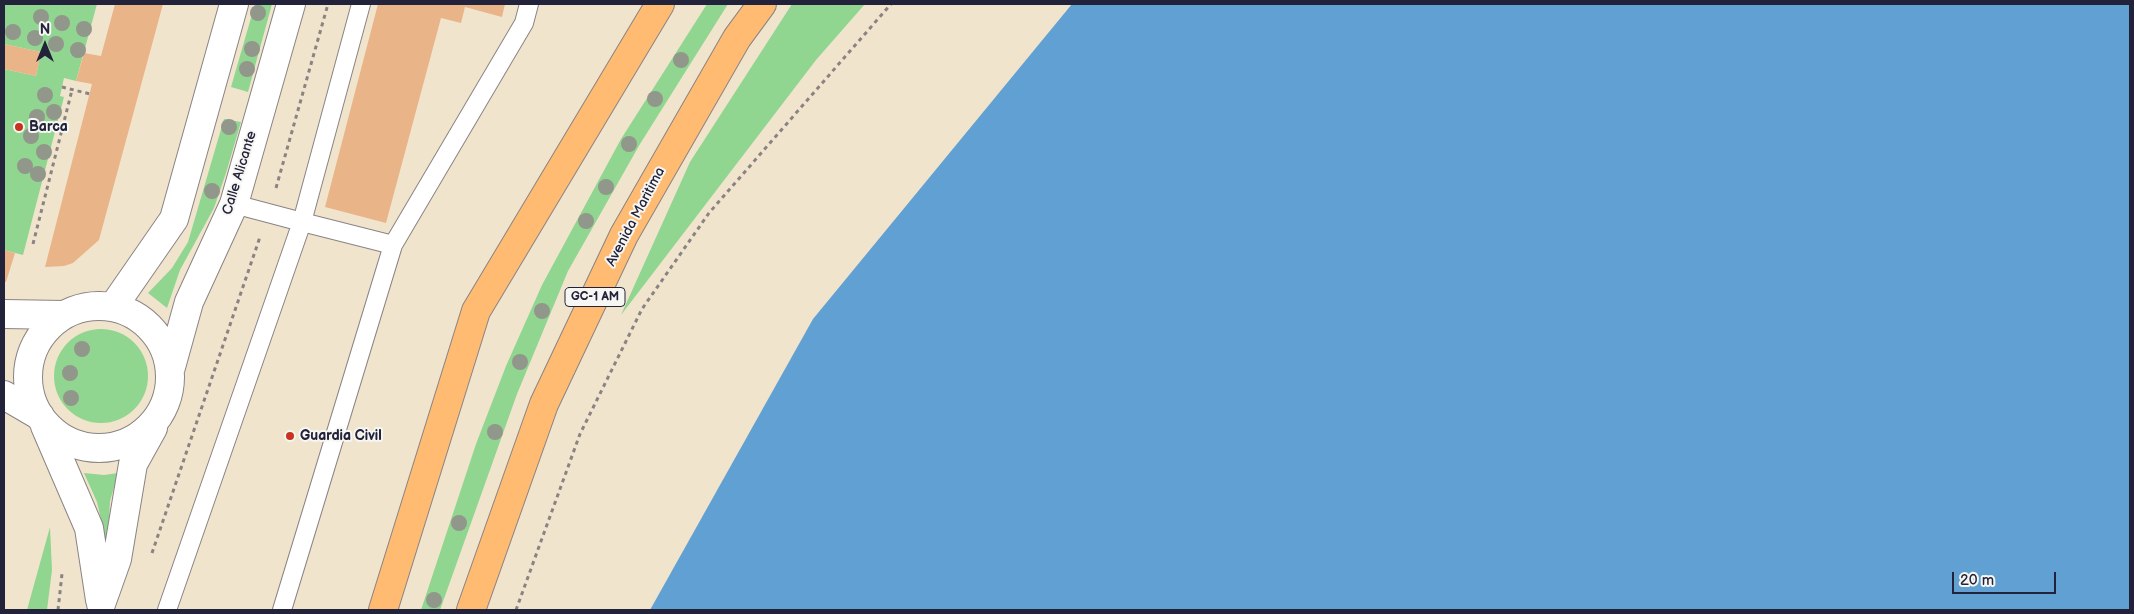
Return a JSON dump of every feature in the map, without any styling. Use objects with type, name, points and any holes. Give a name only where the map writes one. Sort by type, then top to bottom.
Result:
[{"type":"highway","points":[[383,610],[476,311],[659,4]]},
{"type":"highway","name":"Avenida Maritima","points":[[471,610],[544,404],[620,243],[737,38],[762,4]]},
{"type":"street","points":[[113,307],[174,220],[234,4]]},
{"type":"street","name":"Calle Alicante","points":[[171,367],[189,302],[234,204],[291,4]]},
{"type":"street","points":[[88,306],[113,307],[134,315],[151,328],[164,346],[171,367],[170,394],[133,464],[117,559],[99,608],[89,528],[42,420],[32,402],[27,378],[32,353],[45,331],[64,315],[88,306]]},
{"type":"street","points":[[4,314],[64,315]]},
{"type":"street","points":[[4,395],[42,420],[65,440],[90,448],[116,447],[140,437],[158,418]]},
{"type":"lane","points":[[167,610],[302,222],[361,4]]},
{"type":"lane","points":[[282,610],[393,245],[524,23],[529,4]]},
{"type":"lane","points":[[234,204],[393,245]]},
{"type":"path","points":[[149,563],[268,213],[328,4]]},
{"type":"path","points":[[516,610],[580,434],[642,309],[709,212],[891,4]]},
{"type":"path","points":[[62,87],[90,94]]},
{"type":"path","points":[[34,244],[72,90]]},
{"type":"green space","points":[[4,4],[97,4],[76,81],[64,78],[60,96],[64,97],[23,255],[4,250],[4,69],[36,76],[41,52],[4,44]]},
{"type":"green space","points":[[255,4],[272,4],[248,92],[231,87]]},
{"type":"green space","points":[[707,4],[728,4],[640,144],[568,271],[517,394],[440,610],[421,610],[476,444],[506,366],[542,285],[621,139]]},
{"type":"green space","points":[[792,4],[865,4],[816,60],[621,315],[690,162]]},
{"type":"green space","points":[[224,119],[241,122],[226,173],[214,208],[180,270],[167,308],[148,293],[172,268],[188,242]]},
{"type":"green space","points":[[101,329],[119,332],[134,343],[145,358],[148,376],[145,394],[134,409],[119,420],[101,423],[83,420],[68,409],[57,394],[54,376],[57,358],[68,343],[83,332]]},
{"type":"green space","points":[[84,473],[104,475],[118,473],[110,501],[108,540],[106,541],[97,502]]},
{"type":"green space","points":[[50,527],[52,570],[47,610],[27,610]]},
{"type":"water","points":[[1072,4],[2130,4],[2130,610],[650,610],[813,319]]},
{"type":"building","points":[[115,4],[163,4],[99,240],[73,263],[64,266],[45,267],[92,84],[76,81],[84,53],[101,56]]},
{"type":"building","points":[[378,4],[505,4],[502,17],[465,7],[461,23],[441,18],[386,223],[325,207]]},
{"type":"building","points":[[4,44],[41,52],[36,76],[4,69]]},
{"type":"building","points":[[4,250],[15,253],[6,282],[4,282]]},
{"type":"place","name":"Barca","points":[[19,127]]},
{"type":"place","name":"Guardia Civil","points":[[290,436]]}]
